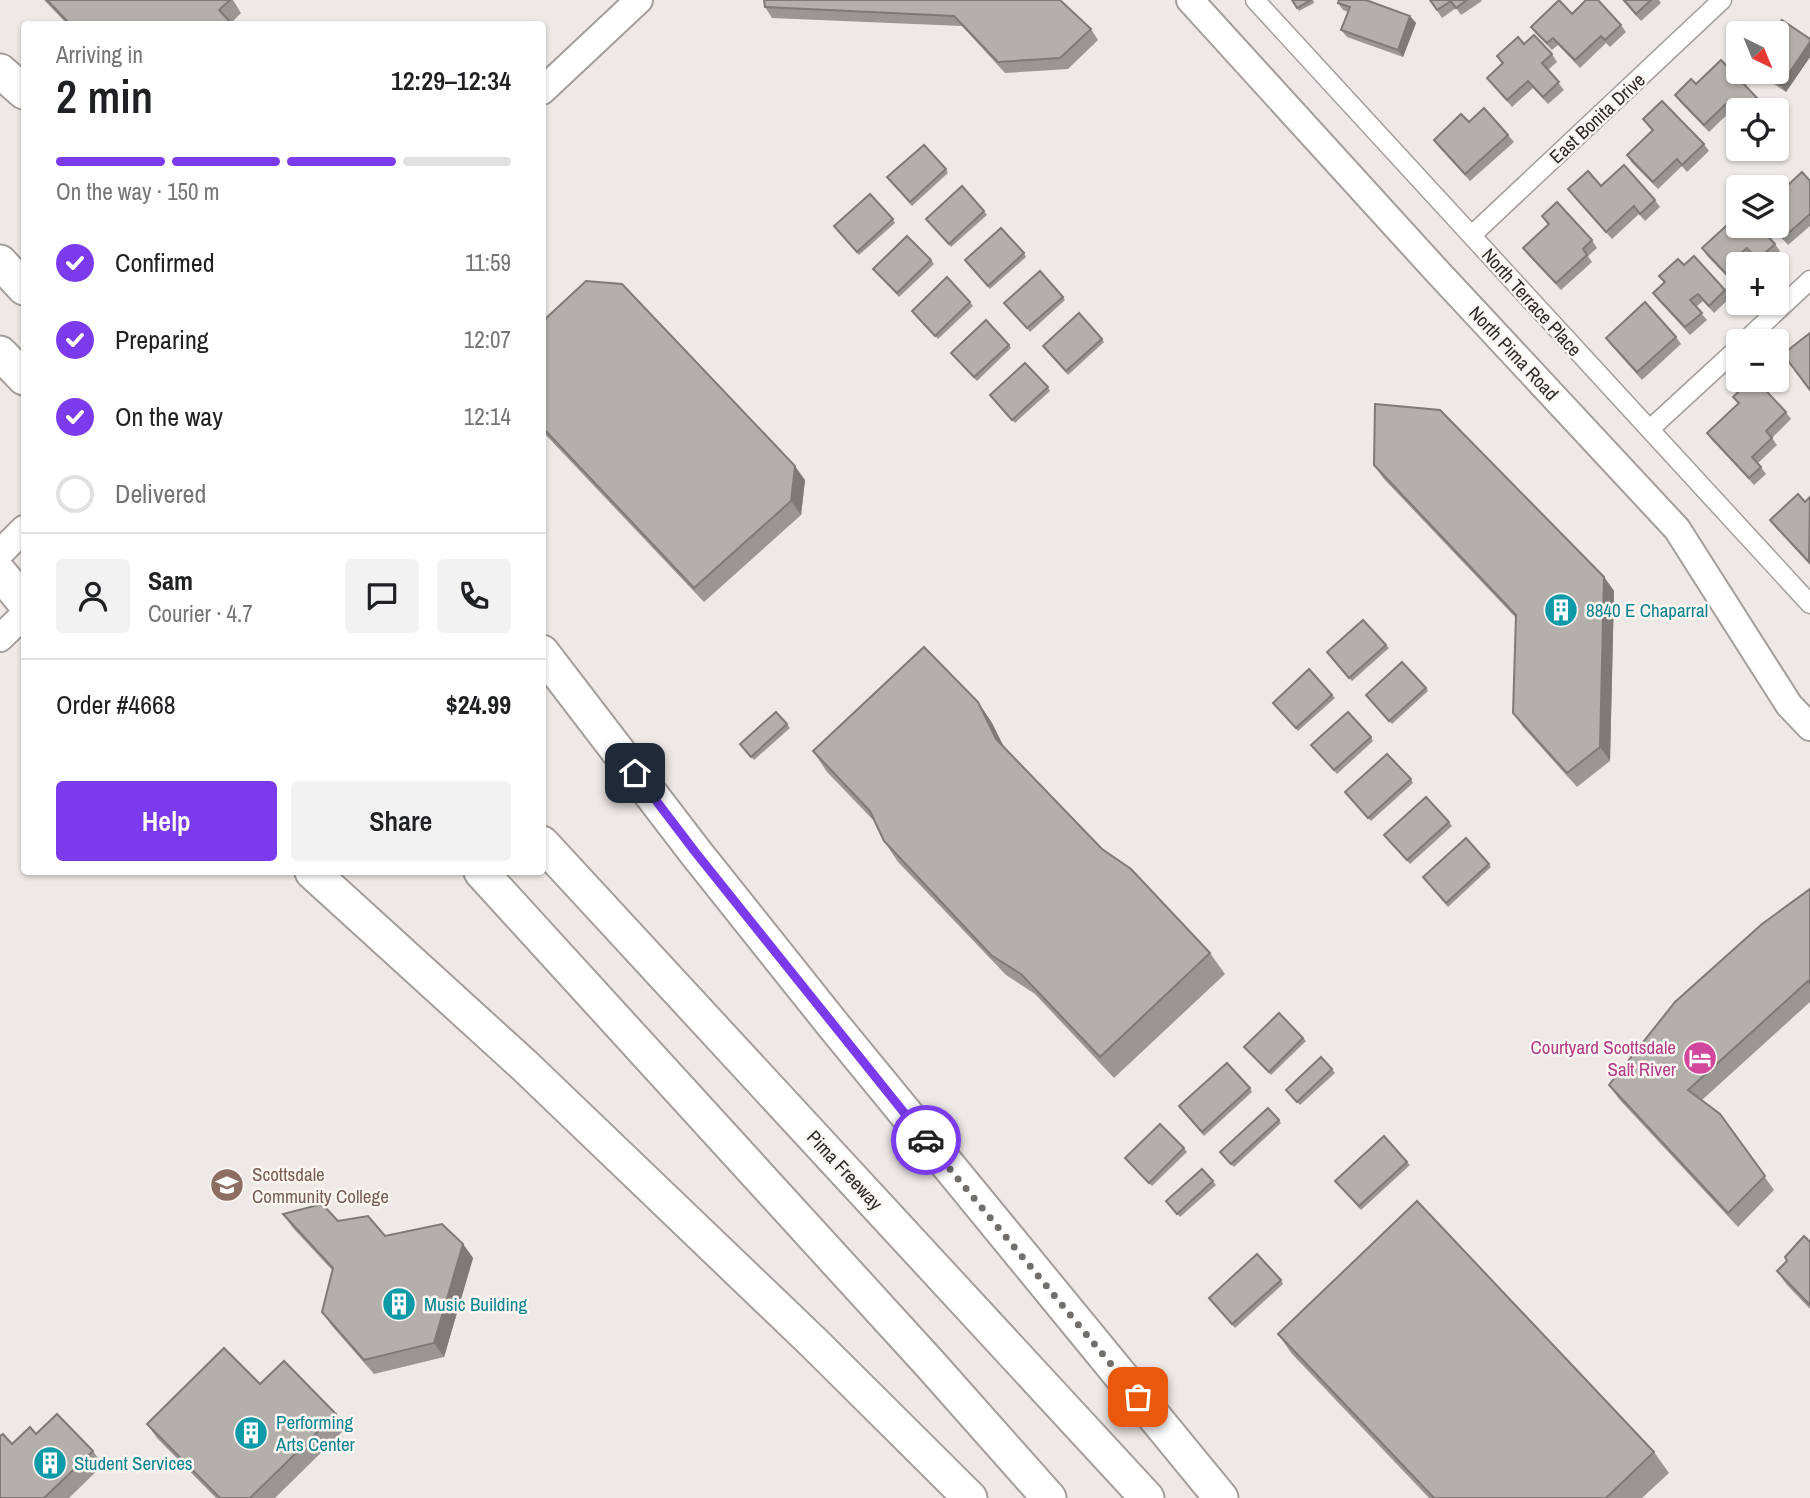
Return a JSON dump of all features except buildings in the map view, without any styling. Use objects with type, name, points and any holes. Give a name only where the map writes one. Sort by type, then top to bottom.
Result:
[{"type":"highway","points":[[0,71],[21,89]]},
{"type":"highway","points":[[0,262],[21,285]]},
{"type":"highway","points":[[0,353],[21,375]]},
{"type":"highway","points":[[0,573],[21,598]]},
{"type":"highway","points":[[546,657],[696,853],[834,1026],[1221,1498]]},
{"type":"highway","name":"Pima Freeway","points":[[546,847],[1147,1498]]},
{"type":"highway","points":[[315,875],[545,1085],[823,1351],[970,1498]]},
{"type":"highway","points":[[484,875],[932,1365],[1049,1498]]},
{"type":"main road","points":[[546,87],[639,0]]},
{"type":"main road","name":"North Pima Road","points":[[1190,0],[1677,529],[1789,705],[1810,727]]},
{"type":"main road","points":[[0,553],[21,532]]},
{"type":"main road","points":[[0,638],[21,618]]},
{"type":"street","name":"North Terrace Place","points":[[1255,0],[1810,604]]},
{"type":"street","name":"East Bonita Drive","points":[[1472,235],[1723,0]]},
{"type":"street","points":[[1758,329],[1810,280]]},
{"type":"street","points":[[1650,429],[1726,359]]},
{"type":"way so far","points":[[926,1140],[1138,1397]]},
{"type":"place","name":"8840 E Chaparral","points":[[1561,610]]},
{"type":"place","name":"Courtyard Scottsdale Salt River","points":[[1700,1058]]},
{"type":"place","name":"Scottsdale Community College","points":[[227,1185]]},
{"type":"place","name":"Music Building","points":[[399,1304]]},
{"type":"place","name":"Performing Arts Center","points":[[251,1433]]},
{"type":"place","name":"Student Services","points":[[50,1463]]},
{"type":"route","points":[[635,773],[926,1140]]}]
